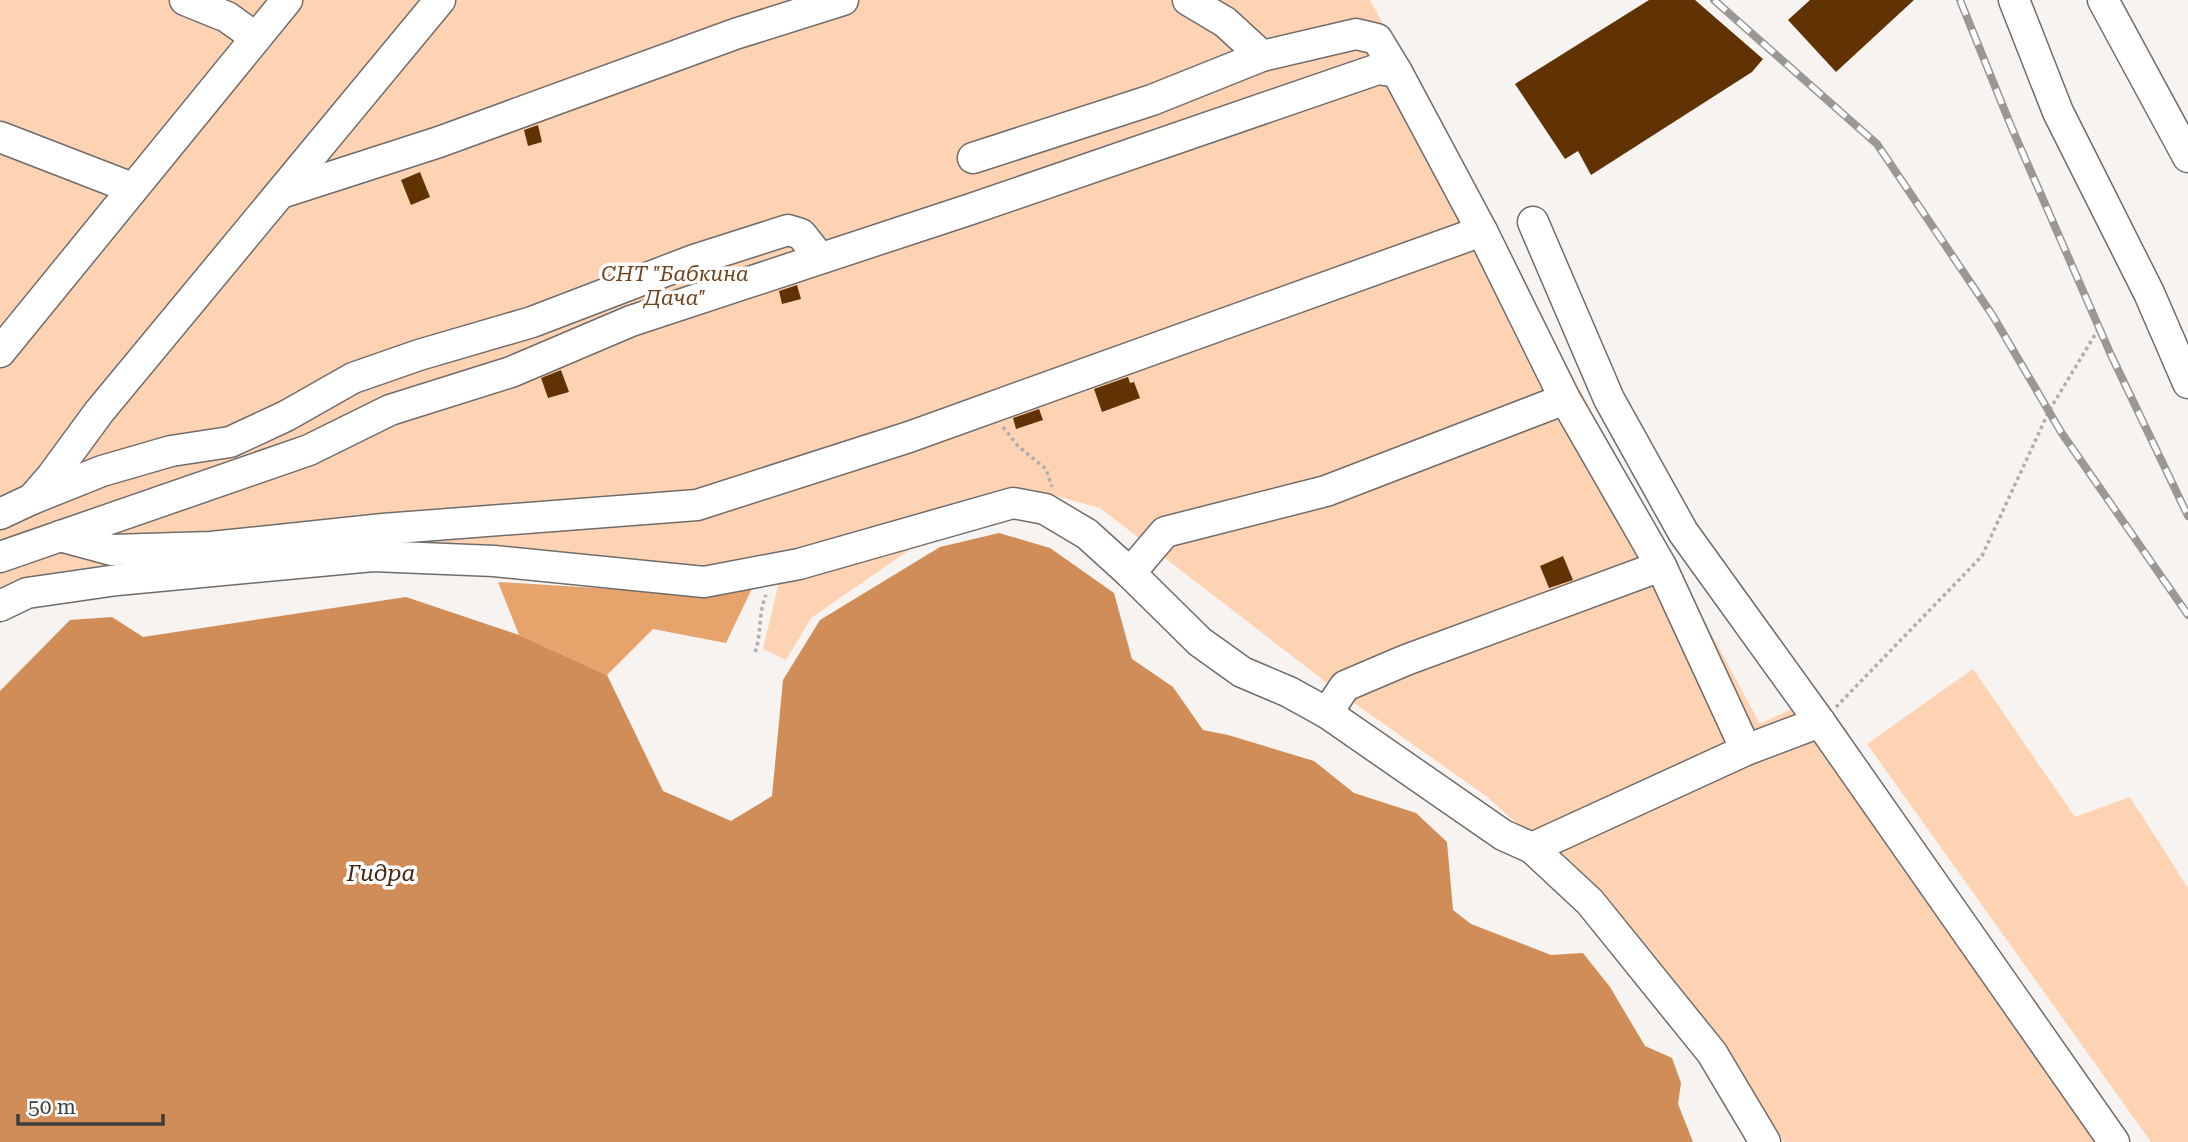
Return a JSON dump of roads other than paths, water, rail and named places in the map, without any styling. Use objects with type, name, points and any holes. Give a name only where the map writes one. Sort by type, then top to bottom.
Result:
[{"type":"street","points":[[185,0],[227,17],[255,37]]},
{"type":"street","points":[[3,344],[287,0]]},
{"type":"street","points":[[32,499],[99,412],[440,0]]},
{"type":"street","points":[[281,193],[439,142],[735,34],[843,0]]},
{"type":"street","points":[[1188,0],[1225,22],[1262,56]]},
{"type":"street","points":[[2014,0],[2058,112],[2149,293],[2188,383]]},
{"type":"street","points":[[2103,0],[2188,158]]},
{"type":"street","points":[[973,158],[1152,100],[1262,56],[1356,34],[1377,39],[1398,72],[1482,232],[1565,399],[1661,566],[1746,750]]},
{"type":"street","points":[[0,557],[309,450],[390,410],[510,372],[631,321],[971,209],[1378,69],[1398,72]]},
{"type":"street","points":[[0,138],[132,188]]},
{"type":"street","points":[[1533,222],[1609,399],[1683,532],[1820,722],[2114,1142]]},
{"type":"street","points":[[0,514],[102,471],[172,451],[230,442],[286,416],[353,378],[419,355],[532,322],[694,260],[788,230],[801,234],[820,258]]},
{"type":"street","points":[[60,536],[112,550],[211,547],[383,529],[697,505],[909,437],[1482,232]]},
{"type":"street","points":[[1130,573],[1165,532],[1326,491],[1565,399]]},
{"type":"street","points":[[0,606],[27,593],[117,580],[373,556],[494,561],[704,582],[799,564],[1013,503],[1045,509],[1087,534],[1210,650],[1242,672],[1289,692],[1327,713],[1503,835],[1532,848],[1590,902],[1651,975],[1712,1053],[1765,1142]]},
{"type":"street","points":[[1327,713],[1346,686],[1406,660],[1661,566]]},
{"type":"street","points":[[1532,848],[1746,750],[1820,722]]},
{"type":"water","name":"Гидра","points":[[999,533],[1050,548],[1114,593],[1132,659],[1173,687],[1203,730],[1314,761],[1354,793],[1416,813],[1447,842],[1453,910],[1471,924],[1551,955],[1583,953],[1610,987],[1645,1046],[1672,1058],[1681,1083],[1678,1104],[1693,1142],[0,1142],[0,691],[70,620],[112,617],[143,637],[406,597],[519,635],[607,675],[663,791],[731,821],[772,796],[783,680],[820,620],[940,547]]},
{"type":"railway","points":[[1714,0],[1877,144],[1993,316],[2061,432],[2188,615]]},
{"type":"railway","points":[[1960,0],[2011,126],[2111,355],[2188,516]]},
{"type":"park label","name":"СНТ \"Бабкина Дача\"","points":[[675,286]]}]
